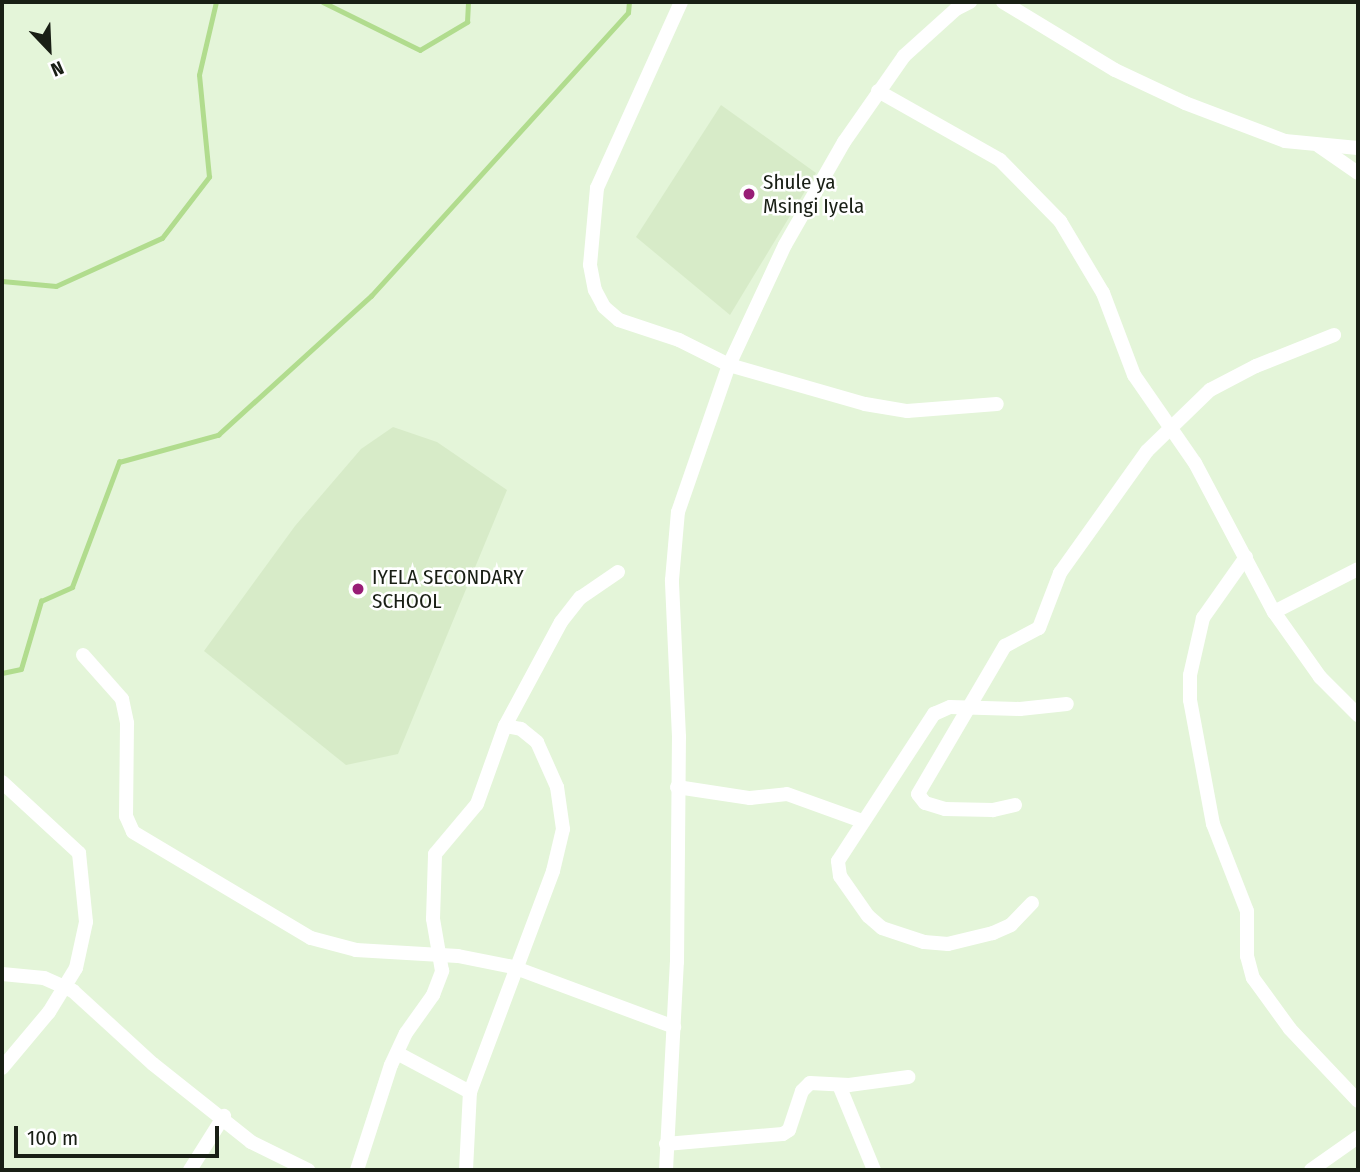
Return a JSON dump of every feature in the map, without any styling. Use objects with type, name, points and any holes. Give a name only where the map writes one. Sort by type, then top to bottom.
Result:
[{"type":"street","points":[[681,2],[597,188],[590,265],[595,290],[619,320],[679,340],[729,365],[893,410],[997,404]]},
{"type":"street","points":[[666,1170],[674,1027],[677,787],[673,546],[694,455],[729,365],[785,245],[878,91],[918,41],[970,2]]},
{"type":"street","points":[[1003,2],[1157,91],[1261,134],[1318,146],[1358,148]]},
{"type":"street","points":[[878,91],[1000,160],[1060,221],[1103,293],[1134,375],[1171,426],[1247,557],[1274,612],[1320,677],[1358,715]]},
{"type":"street","points":[[1318,146],[1358,173]]},
{"type":"street","points":[[1015,805],[967,811],[945,809],[920,799],[924,777],[969,709],[1005,646],[1039,628],[1060,573],[1114,495],[1171,426],[1210,390],[1255,366],[1334,335]]},
{"type":"street","points":[[1247,557],[1203,618],[1190,675],[1190,700],[1213,824],[1244,899],[1247,956],[1254,978],[1290,1029],[1358,1101]]},
{"type":"street","points":[[1274,612],[1358,569]]},
{"type":"street","points":[[357,1170],[397,1053],[433,995],[442,971],[433,919],[435,853],[477,804],[505,726],[561,622],[580,598],[618,572]]},
{"type":"street","points":[[83,655],[122,699],[127,723],[126,816],[133,832],[196,866],[310,939],[367,951],[441,956],[513,967],[674,1027]]},
{"type":"street","points":[[1032,903],[1011,925],[948,944],[906,937],[882,928],[854,901],[838,868],[840,853],[934,714],[950,707],[969,709],[1067,704]]},
{"type":"street","points":[[466,1170],[470,1092],[513,967],[553,871],[563,829],[556,787],[544,753],[526,732],[505,726]]},
{"type":"street","points":[[2,782],[75,846],[83,862],[83,940],[65,986],[2,1068]]},
{"type":"street","points":[[677,787],[750,798],[787,794],[862,821]]},
{"type":"street","points":[[2,974],[65,986],[180,1087],[224,1116],[265,1152],[308,1170]]},
{"type":"street","points":[[397,1053],[470,1092]]},
{"type":"street","points":[[666,1144],[783,1134],[789,1130],[805,1087],[814,1082],[839,1085],[908,1077]]},
{"type":"street","points":[[839,1085],[874,1170]]},
{"type":"street","points":[[190,1170],[224,1116]]},
{"type":"street","points":[[1311,1170],[1358,1137]]},
{"type":"shaded area","points":[[721,105],[816,173],[730,315],[636,237]]},
{"type":"shaded area","name":"IYELA SECONDARY SCHOOL","points":[[393,427],[437,442],[507,490],[398,754],[346,765],[204,651],[295,526],[361,449]]},
{"type":"waterway","points":[[2,281],[56,286],[162,238],[209,177],[199,75],[216,2]]},
{"type":"waterway","points":[[323,2],[420,50],[467,22],[468,2]]},
{"type":"waterway","points":[[2,673],[21,669],[41,601],[72,587],[119,462],[218,435],[371,296],[628,13],[629,2]]},
{"type":"place","name":"Shule ya Msingi Iyela","points":[[749,194]]},
{"type":"place","name":"IYELA SECONDARY SCHOOL","points":[[358,589]]}]
